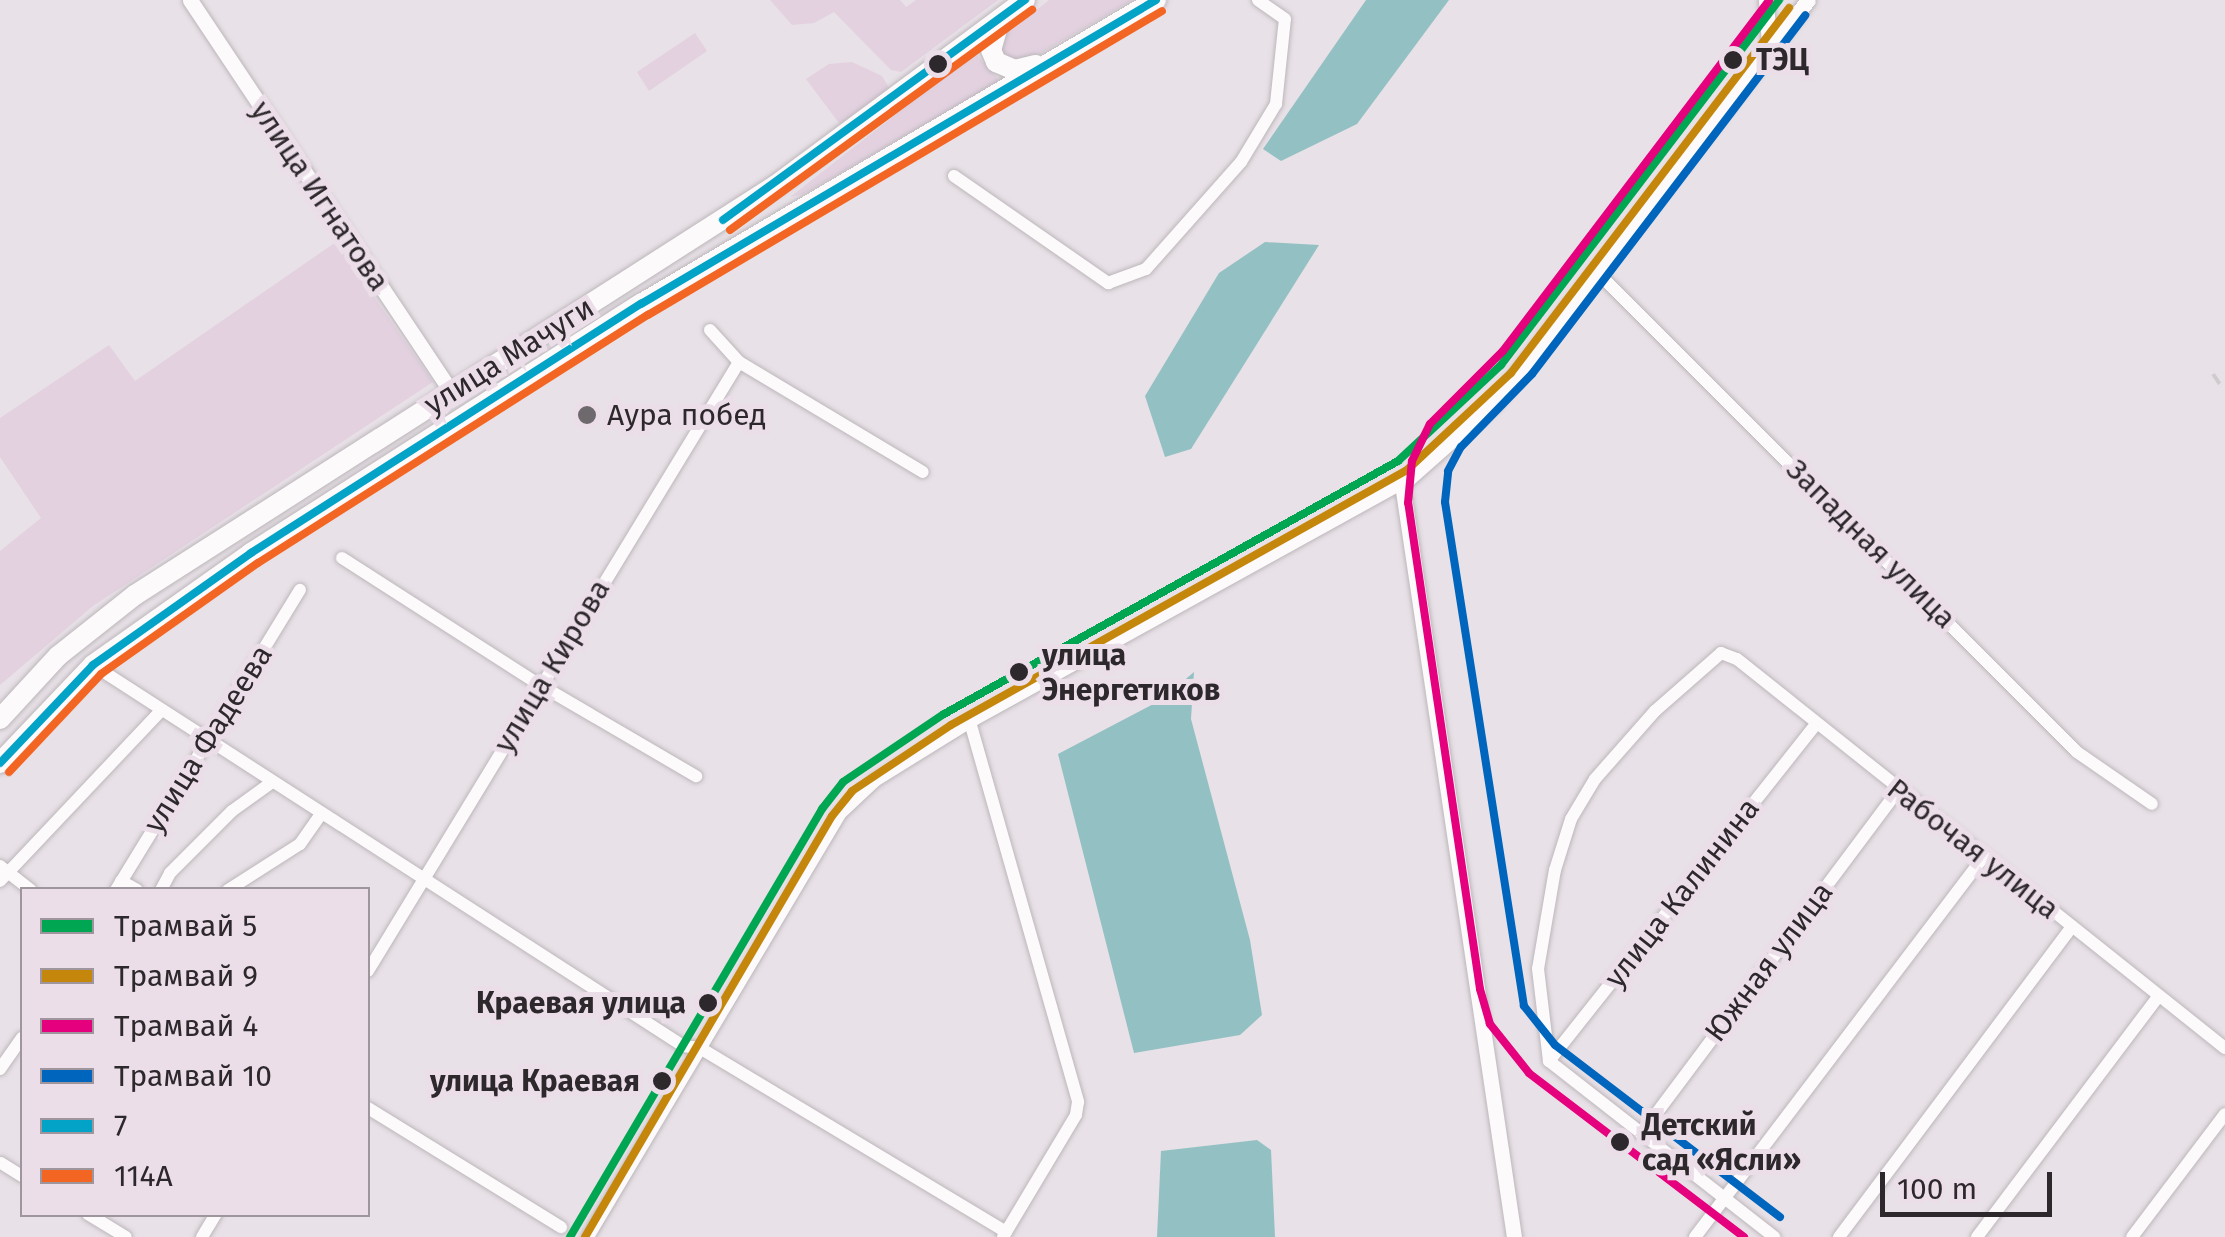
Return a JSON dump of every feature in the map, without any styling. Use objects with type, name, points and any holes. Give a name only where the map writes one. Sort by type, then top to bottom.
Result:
[{"type":"main road","name":"улица Мачуги","points":[[0,719],[58,656],[107,616],[776,185],[1026,0]]},
{"type":"main road","name":"улица Мачуги","points":[[0,764],[93,665],[251,553],[626,314],[1156,0]]},
{"type":"main road","points":[[1000,19],[991,50],[1003,69],[1015,70],[1061,56]]},
{"type":"street","name":"улица Игнатова","points":[[190,0],[451,392]]},
{"type":"street","points":[[954,176],[1108,283],[1146,269],[1241,162],[1276,104],[1286,19],[1258,0]]},
{"type":"street","points":[[1766,0],[1769,47]]},
{"type":"street","points":[[588,1237],[840,814],[875,781],[970,722],[1402,484],[1496,402],[1808,0]]},
{"type":"street","name":"Западная улица","points":[[1598,273],[2077,752],[2152,804]]},
{"type":"street","points":[[710,330],[739,362],[923,472]]},
{"type":"street","name":"улица Кирова","points":[[370,969],[739,362]]},
{"type":"street","points":[[1402,484],[1514,1237]]},
{"type":"street","points":[[342,558],[540,685],[696,776]]},
{"type":"street","name":"улица Фадеева","points":[[119,885],[300,590]]},
{"type":"street","name":"Рабочая улица","points":[[1549,1061],[1538,969],[1555,870],[1571,820],[1594,779],[1656,711],[1720,653],[1737,659],[2225,1048]]},
{"type":"street","points":[[93,665],[687,1048],[700,1048],[1004,1234],[1076,1115],[1078,1102],[970,722]]},
{"type":"street","points":[[27,887],[2,873],[161,710]]},
{"type":"street","name":"улица Калинина","points":[[1549,1061],[1815,725]]},
{"type":"street","points":[[163,887],[170,873],[232,812],[272,782]]},
{"type":"street","name":"Южная улица","points":[[1640,1134],[1898,790]]},
{"type":"street","points":[[233,887],[300,844],[321,814]]},
{"type":"street","points":[[1695,1237],[1983,858]]},
{"type":"street","points":[[1839,1237],[2072,928]]},
{"type":"street","points":[[1978,1237],[2158,997]]},
{"type":"street","points":[[0,1069],[20,1041]]},
{"type":"street","points":[[1549,1061],[1774,1237]]},
{"type":"street","points":[[370,1109],[561,1227]]},
{"type":"street","points":[[2132,1237],[2225,1114]]},
{"type":"street","points":[[93,1217],[126,1237]]},
{"type":"shaded area","points":[[770,0],[900,0],[906,7],[916,0],[998,0],[901,72],[891,70],[834,12],[814,23],[792,25]]},
{"type":"shaded area","points":[[1049,0],[1132,0],[1029,60],[1017,63],[1001,53],[1002,38]]},
{"type":"shaded area","points":[[695,33],[707,51],[649,91],[637,72]]},
{"type":"shaded area","points":[[975,53],[999,80],[994,85],[803,194],[790,197]]},
{"type":"shaded area","points":[[852,62],[882,76],[890,90],[845,123],[839,123],[806,79],[829,64]]},
{"type":"shaded area","points":[[336,242],[433,382],[93,606],[0,685],[0,551],[41,518],[0,457],[0,418],[109,345],[135,381]]},
{"type":"water","points":[[1366,0],[1449,0],[1357,124],[1281,161],[1263,149]]},
{"type":"water","points":[[1265,242],[1319,245],[1191,449],[1165,457],[1145,396],[1219,273]]},
{"type":"water","points":[[1194,672],[1191,719],[1250,940],[1262,1015],[1240,1035],[1134,1053],[1058,754],[1161,700]]},
{"type":"water","points":[[1257,1140],[1271,1150],[1275,1237],[1157,1237],[1161,1151]]},
{"type":"railway","points":[[2213,374],[2225,392]]},
{"type":"tram line","name":"4","points":[[1744,1237],[1529,1073],[1490,1024],[1480,989],[1408,503],[1412,461],[1430,424],[1503,351],[1769,0]]},
{"type":"tram line","name":"5","points":[[570,1237],[822,809],[843,782],[944,714],[1398,461],[1501,365],[1779,0]]},
{"type":"tram line","name":"9","points":[[585,1237],[832,816],[852,791],[951,725],[1407,470],[1511,373],[1789,8]]},
{"type":"tram line","name":"10","points":[[1780,1217],[1555,1045],[1524,1006],[1445,502],[1448,471],[1461,447],[1532,374],[1805,15]]},
{"type":"transit line","name":"7","points":[[723,220],[1025,0]]},
{"type":"transit line","name":"7","points":[[0,763],[93,665],[251,553],[641,304],[1156,0]]},
{"type":"transit line","name":"114А","points":[[730,230],[1032,10]]},
{"type":"transit line","name":"114А","points":[[9,772],[101,674],[258,563],[648,315],[1162,11]]},
{"type":"place","name":"ТЭЦ","points":[[1733,60]]},
{"type":"place","name":"Аура побед","points":[[587,415]]},
{"type":"place","name":"улица Энергетиков","points":[[1019,672]]},
{"type":"place","name":"Краевая улица","points":[[708,1003]]},
{"type":"place","name":"улица Краевая","points":[[662,1081]]},
{"type":"place","name":"Детский сад «Ясли»","points":[[1620,1142]]}]
